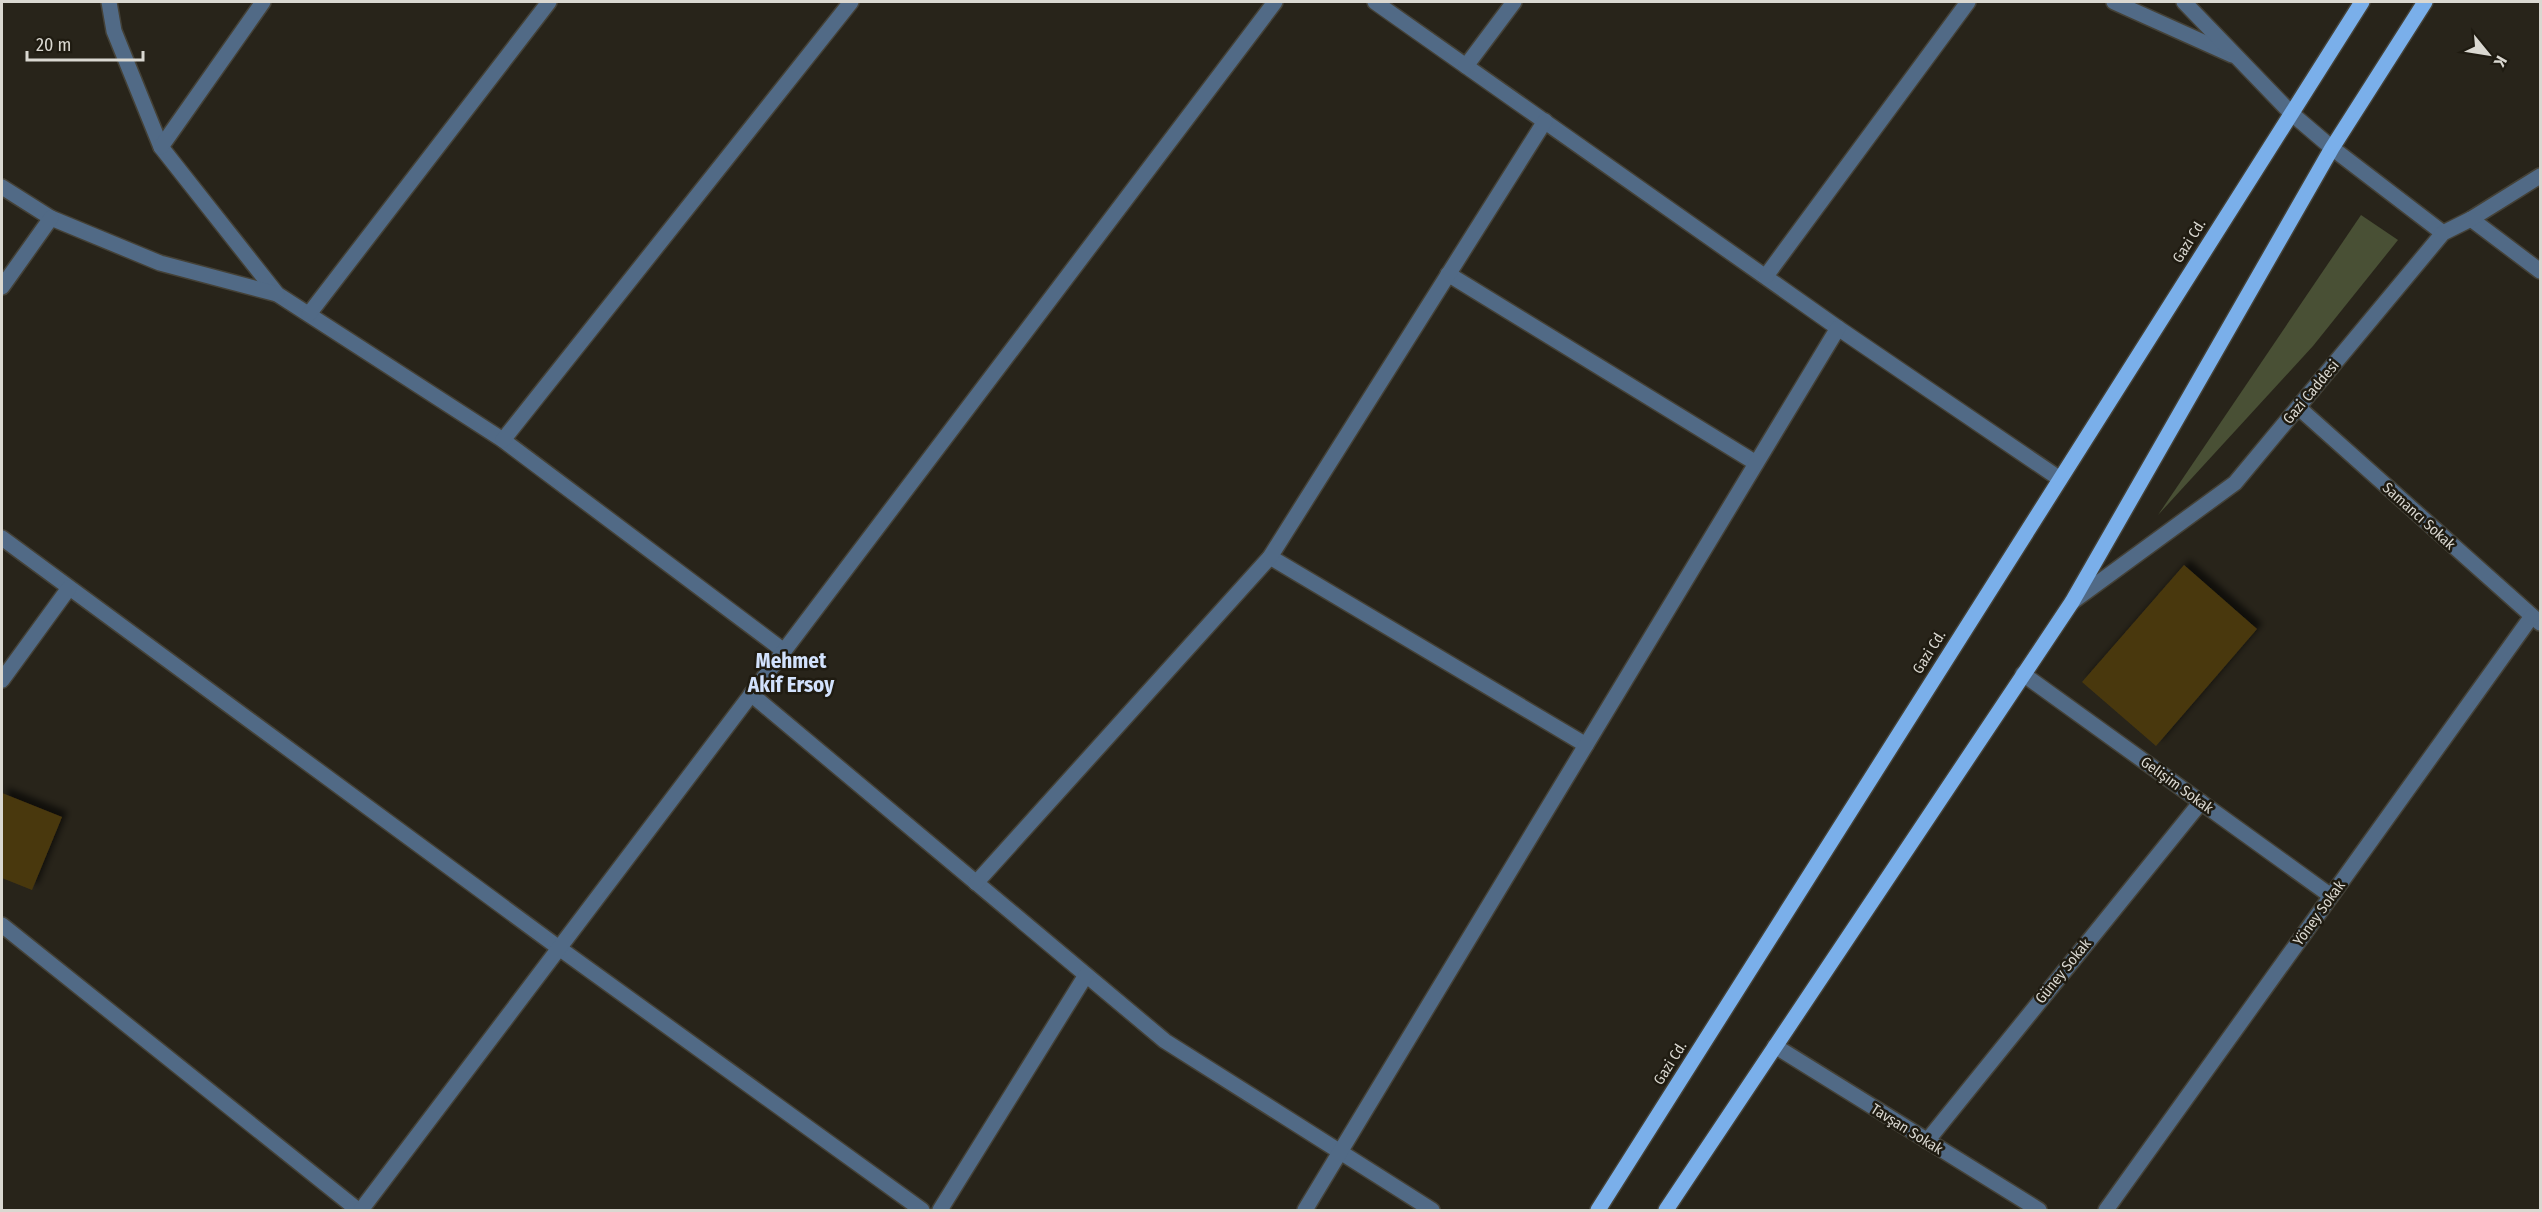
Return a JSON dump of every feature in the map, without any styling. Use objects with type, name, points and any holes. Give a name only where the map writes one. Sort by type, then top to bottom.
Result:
[{"type":"main road","name":"Gazi Cd.","points":[[1598,1210],[2362,2]]},
{"type":"main road","points":[[1666,1210],[2072,602],[2332,148],[2425,2]]},
{"type":"street","points":[[109,2],[114,31],[161,147],[277,294]]},
{"type":"street","points":[[161,147],[263,2]]},
{"type":"street","points":[[309,314],[549,2]]},
{"type":"street","points":[[504,440],[851,2]]},
{"type":"street","points":[[2,925],[359,1210],[1275,2]]},
{"type":"street","points":[[1374,2],[1838,328],[2060,480]]},
{"type":"street","points":[[1466,66],[1514,2]]},
{"type":"street","points":[[1766,276],[1968,2]]},
{"type":"street","points":[[2114,2],[2239,59]]},
{"type":"street","points":[[2184,2],[2291,113],[2332,148],[2443,233]]},
{"type":"street","points":[[976,883],[1270,557],[1545,121]]},
{"type":"street","name":"Gazi Caddesi","points":[[2072,602],[2235,483],[2443,233],[2471,219],[2541,176]]},
{"type":"street","points":[[2,187],[51,218],[160,263],[277,294],[504,440],[784,651]]},
{"type":"street","points":[[2,287],[51,218]]},
{"type":"street","points":[[2471,219],[2541,271]]},
{"type":"street","points":[[1448,274],[1756,463]]},
{"type":"street","points":[[1305,1210],[1838,328]]},
{"type":"street","name":"Samancı Sokak","points":[[2299,408],[2536,620]]},
{"type":"street","points":[[2,538],[559,948],[922,1210]]},
{"type":"street","points":[[1270,557],[1586,745]]},
{"type":"street","points":[[2,680],[69,588]]},
{"type":"street","name":"Yöney Sokak","points":[[2106,1210],[2331,896],[2536,620]]},
{"type":"street","name":"Gelişim Sokak","points":[[2023,674],[2331,896]]},
{"type":"street","points":[[752,694],[1165,1041],[1432,1210]]},
{"type":"street","name":"Güney Sokak","points":[[1927,1141],[2200,802]]},
{"type":"street","points":[[940,1210],[1086,975]]},
{"type":"street","name":"Tavşan Sokak","points":[[1775,1046],[2039,1210]]},
{"type":"green space","points":[[2361,215],[2398,240],[2313,346],[2158,515]]},
{"type":"building","points":[[2184,565],[2257,629],[2156,746],[2082,682]]},
{"type":"building","points":[[2,793],[62,817],[32,890],[2,878]]},
{"type":"district","name":"Mehmet Akif Ersoy","points":[[791,673]]}]
